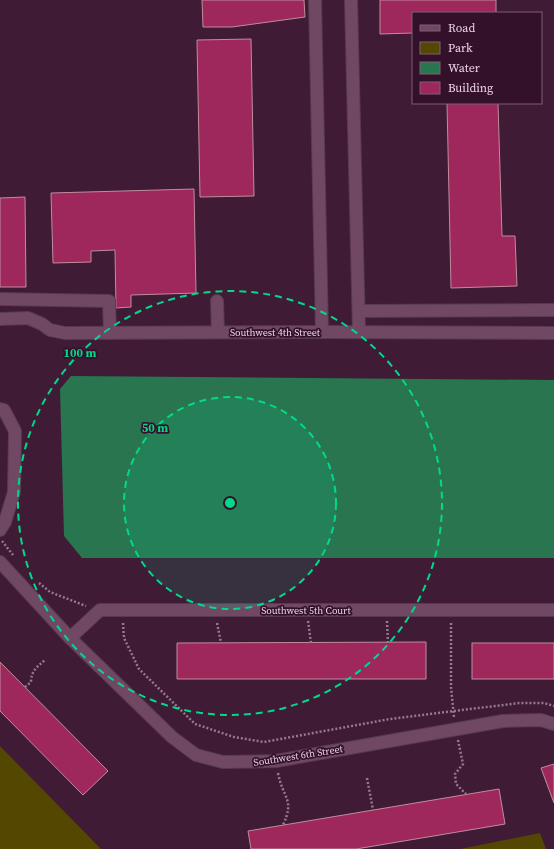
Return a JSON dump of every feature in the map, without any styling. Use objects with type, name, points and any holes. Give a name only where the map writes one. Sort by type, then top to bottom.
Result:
[{"type":"street","points":[[316,0],[322,332]]},
{"type":"street","points":[[351,0],[359,332]]},
{"type":"street","points":[[0,299],[109,302],[110,333]]},
{"type":"street","points":[[217,300],[218,332]]},
{"type":"street","points":[[359,311],[430,312],[554,310]]},
{"type":"street","points":[[430,312],[431,334]]},
{"type":"street","name":"Southwest 4th Street","points":[[0,319],[28,318],[42,324],[50,330],[65,333],[554,333]]},
{"type":"street","points":[[0,409],[4,410],[15,431],[14,492],[5,522],[0,530]]},
{"type":"street","name":"Southwest 6th Street","points":[[0,562],[70,638],[172,737],[196,755],[223,762],[276,761],[456,728],[503,721],[540,720],[554,724]]},
{"type":"street","points":[[70,638],[100,610]]},
{"type":"street","name":"Southwest 5th Court","points":[[100,610],[554,610]]},
{"type":"path","points":[[0,539],[17,560]]},
{"type":"path","points":[[36,582],[50,592],[100,610]]},
{"type":"path","points":[[122,610],[124,638],[139,669],[195,724],[234,737],[264,742],[390,719],[453,711],[519,703],[544,703],[554,706]]},
{"type":"path","points":[[217,610],[217,630],[221,643]]},
{"type":"path","points":[[301,610],[308,618],[311,643]]},
{"type":"path","points":[[386,610],[388,643]]},
{"type":"path","points":[[450,610],[451,687],[453,711],[462,764],[455,774],[456,784],[466,794]]},
{"type":"path","points":[[25,687],[31,682],[31,675],[34,669],[44,660]]},
{"type":"path","points":[[273,740],[281,786],[288,799],[289,811],[283,825]]},
{"type":"path","points":[[367,778],[374,810]]},
{"type":"green space","points":[[0,746],[101,849],[0,849]]},
{"type":"green space","points":[[540,833],[546,849],[460,849]]},
{"type":"water","points":[[71,376],[554,380],[554,558],[82,558],[64,536],[60,389]]},
{"type":"building","points":[[202,0],[304,0],[305,17],[232,27],[203,27]]},
{"type":"building","points":[[380,0],[496,0],[496,12],[412,12],[412,33],[380,34]]},
{"type":"building","points":[[251,39],[254,196],[200,197],[197,40]]},
{"type":"building","points":[[447,104],[498,104],[502,236],[515,236],[517,286],[451,288]]},
{"type":"building","points":[[194,189],[196,293],[131,295],[131,307],[116,308],[115,250],[91,251],[91,262],[53,263],[51,193]]},
{"type":"building","points":[[25,197],[26,287],[0,287],[0,198]]},
{"type":"building","points":[[426,642],[426,679],[177,679],[177,643]]},
{"type":"building","points":[[472,643],[554,643],[554,679],[472,679]]},
{"type":"building","points":[[0,662],[108,771],[83,795],[0,711]]},
{"type":"building","points":[[554,764],[554,803],[541,768]]},
{"type":"building","points":[[499,789],[505,824],[356,849],[251,849],[248,831]]}]
